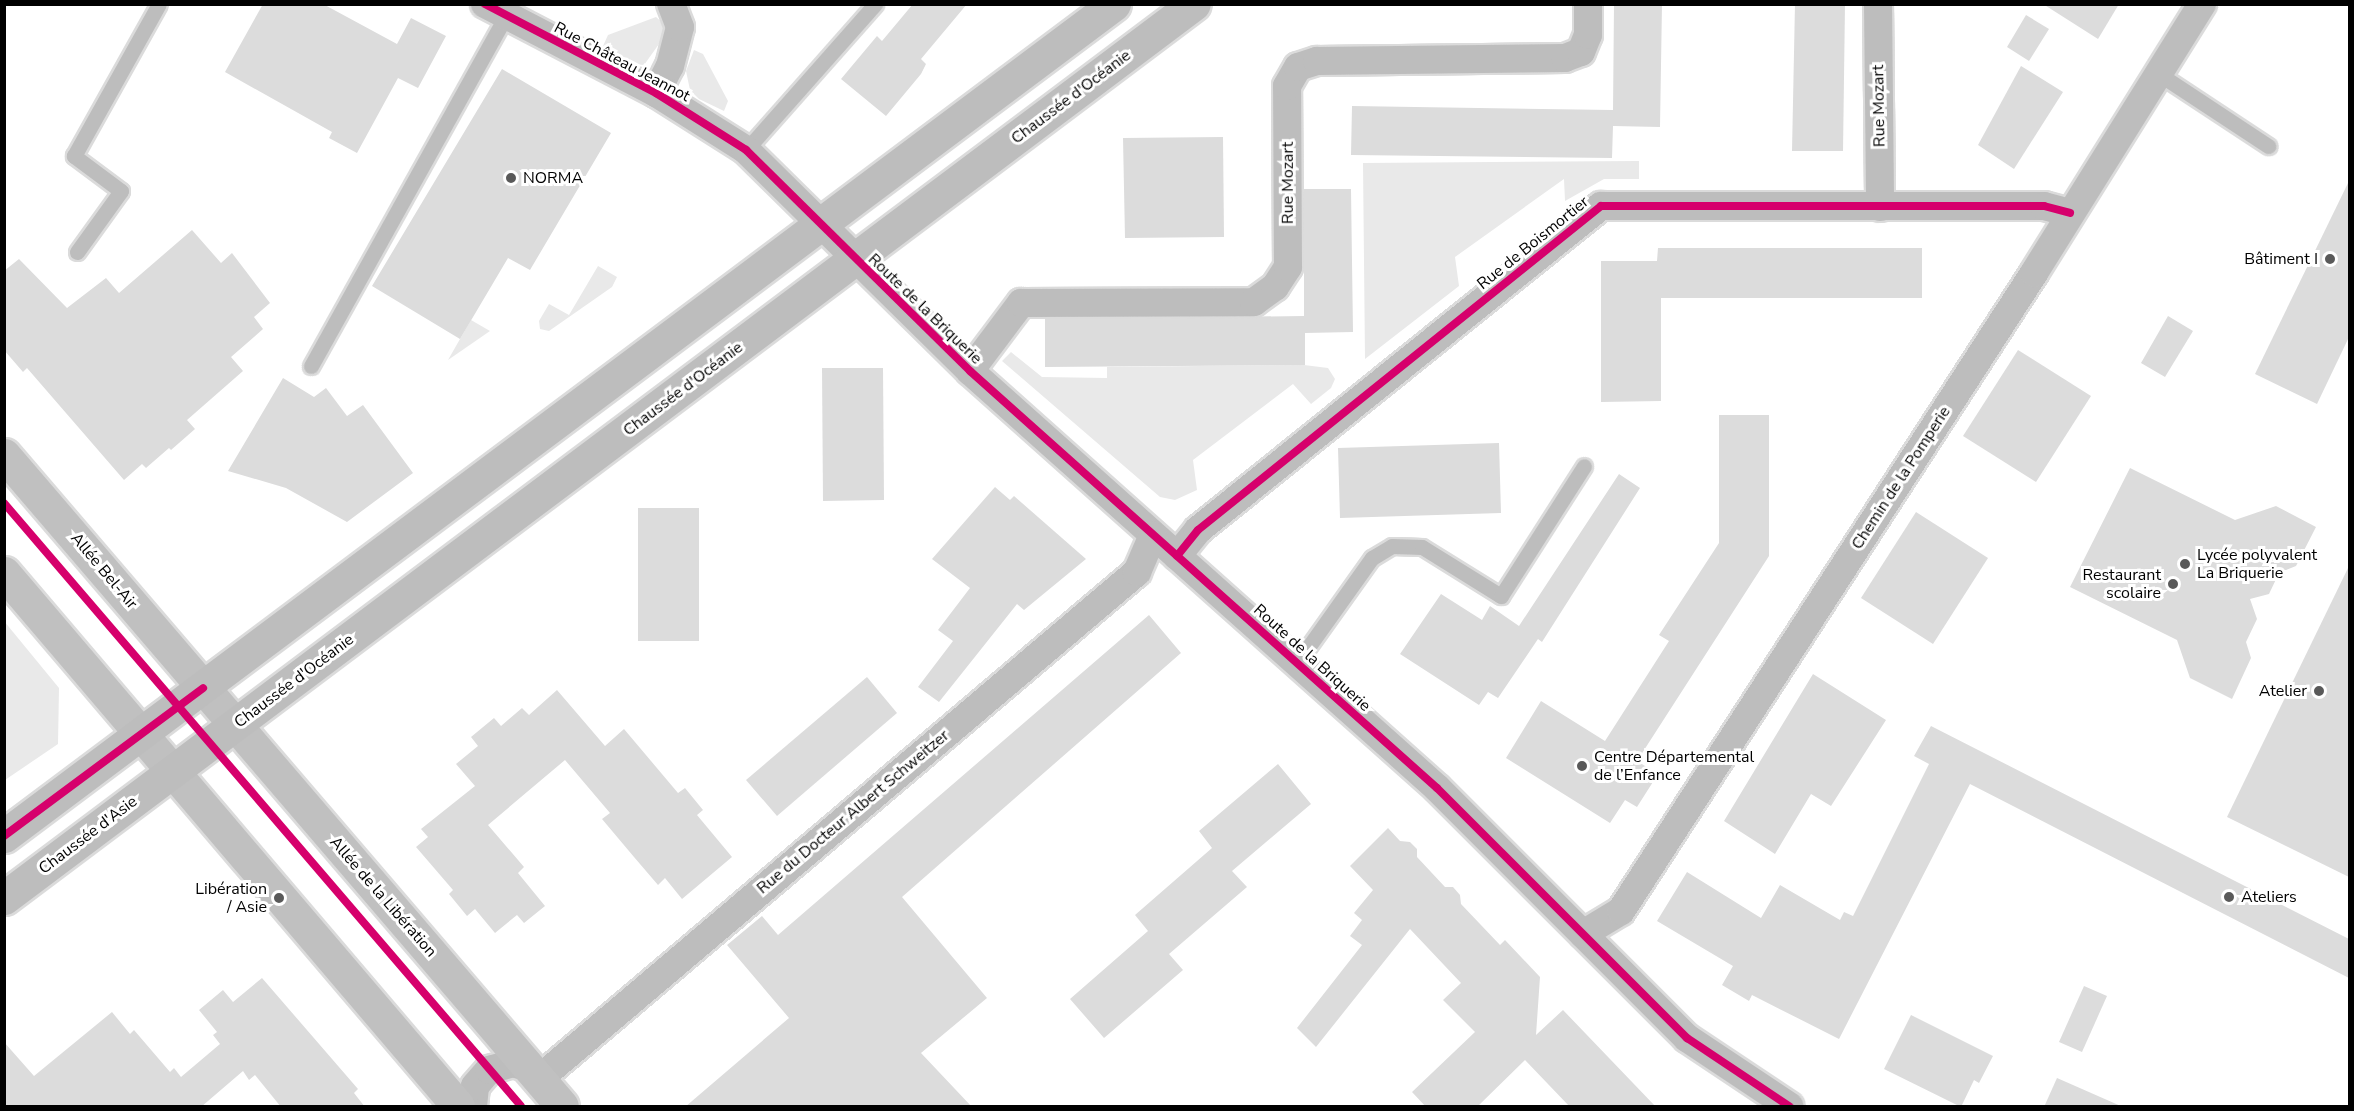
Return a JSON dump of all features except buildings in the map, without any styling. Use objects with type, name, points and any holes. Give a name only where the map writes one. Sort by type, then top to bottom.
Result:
[{"type":"main road","points":[[4,836],[1114,4]]},
{"type":"main road","name":"Chaussée d'Océanie","points":[[172,773],[1194,4]]},
{"type":"main road","name":"Allée Bel-Air","points":[[4,454],[203,688]]},
{"type":"main road","points":[[4,573],[139,735],[458,1107]]},
{"type":"main road","name":"Allée de la Libération","points":[[203,688],[546,1090]]},
{"type":"main road","name":"Chaussée d'Asie","points":[[4,898],[172,773]]},
{"type":"street","points":[[656,93],[670,66],[680,27],[671,4]]},
{"type":"street","name":"Rue Mozart","points":[[970,371],[1021,303],[1254,302],[1275,287],[1288,267],[1287,86],[1298,67],[1317,61],[1565,58],[1581,52],[1588,35],[1588,4]]},
{"type":"street","name":"Rue Mozart","points":[[1878,4],[1880,207]]},
{"type":"street","name":"Chemin de la Pomperie","points":[[1583,934],[1621,911],[2202,4]]},
{"type":"street","name":"Rue Château Jeannot","points":[[495,10],[656,93],[746,150],[821,224]]},
{"type":"street","name":"Rue de Boismortier","points":[[1177,556],[1198,530],[1601,206],[2043,206],[2070,213]]},
{"type":"street","name":"Route de la Briquerie","points":[[821,224],[854,260],[970,371],[1437,788],[1688,1038],[1789,1107]]},
{"type":"street","name":"Rue du Docteur Albert Schweitzer","points":[[546,1090],[1137,572],[1146,560],[1153,535]]},
{"type":"street","points":[[473,1107],[475,1086],[489,1070],[513,1064],[546,1090]]},
{"type":"lane","points":[[77,252],[122,191],[74,156],[159,4]]},
{"type":"lane","points":[[746,150],[875,4]]},
{"type":"lane","points":[[310,366],[495,10]]},
{"type":"lane","points":[[2158,74],[2268,146]]},
{"type":"lane","points":[[1297,663],[1372,558],[1392,546],[1422,547],[1502,596],[1584,466]]},
{"type":"shaded area","points":[[656,17],[663,23],[664,37],[644,65],[618,63],[599,55],[608,35]]},
{"type":"shaded area","points":[[694,50],[703,54],[728,101],[724,111],[699,99],[690,90],[686,71]]},
{"type":"shaded area","points":[[1639,161],[1639,179],[1604,179],[1565,201],[1564,179],[1455,257],[1459,286],[1365,359],[1363,163]]},
{"type":"shaded area","points":[[598,266],[617,277],[612,287],[549,331],[540,329],[539,321],[549,304],[569,315]]},
{"type":"shaded area","points":[[471,320],[490,331],[448,360],[460,339]]},
{"type":"shaded area","points":[[1011,352],[1042,377],[1107,378],[1107,367],[1304,365],[1328,368],[1335,379],[1331,388],[1311,404],[1293,384],[1193,460],[1197,490],[1175,500],[1160,497],[1002,361]]},
{"type":"shaded area","points":[[4,621],[59,688],[58,744],[5,780]]},
{"type":"cycle path","points":[[485,4],[656,93],[746,150],[970,371],[1437,788],[1687,1038],[1789,1106]]},
{"type":"cycle path","points":[[1177,556],[1198,530],[1601,206],[2044,206],[2070,213]]},
{"type":"cycle path","points":[[4,503],[521,1106]]},
{"type":"cycle path","points":[[4,836],[203,688]]},
{"type":"place","name":"NORMA","points":[[511,178]]},
{"type":"place","name":"Bâtiment I","points":[[2330,259]]},
{"type":"place","name":"Lycée polyvalent La Briquerie","points":[[2185,564]]},
{"type":"place","name":"Restaurant scolaire","points":[[2173,584]]},
{"type":"place","name":"Atelier","points":[[2319,691]]},
{"type":"place","name":"Centre Départemental de l’Enfance","points":[[1582,766]]},
{"type":"place","name":"Ateliers","points":[[2229,897]]},
{"type":"place","name":"Libération / Asie","points":[[279,898]]}]
